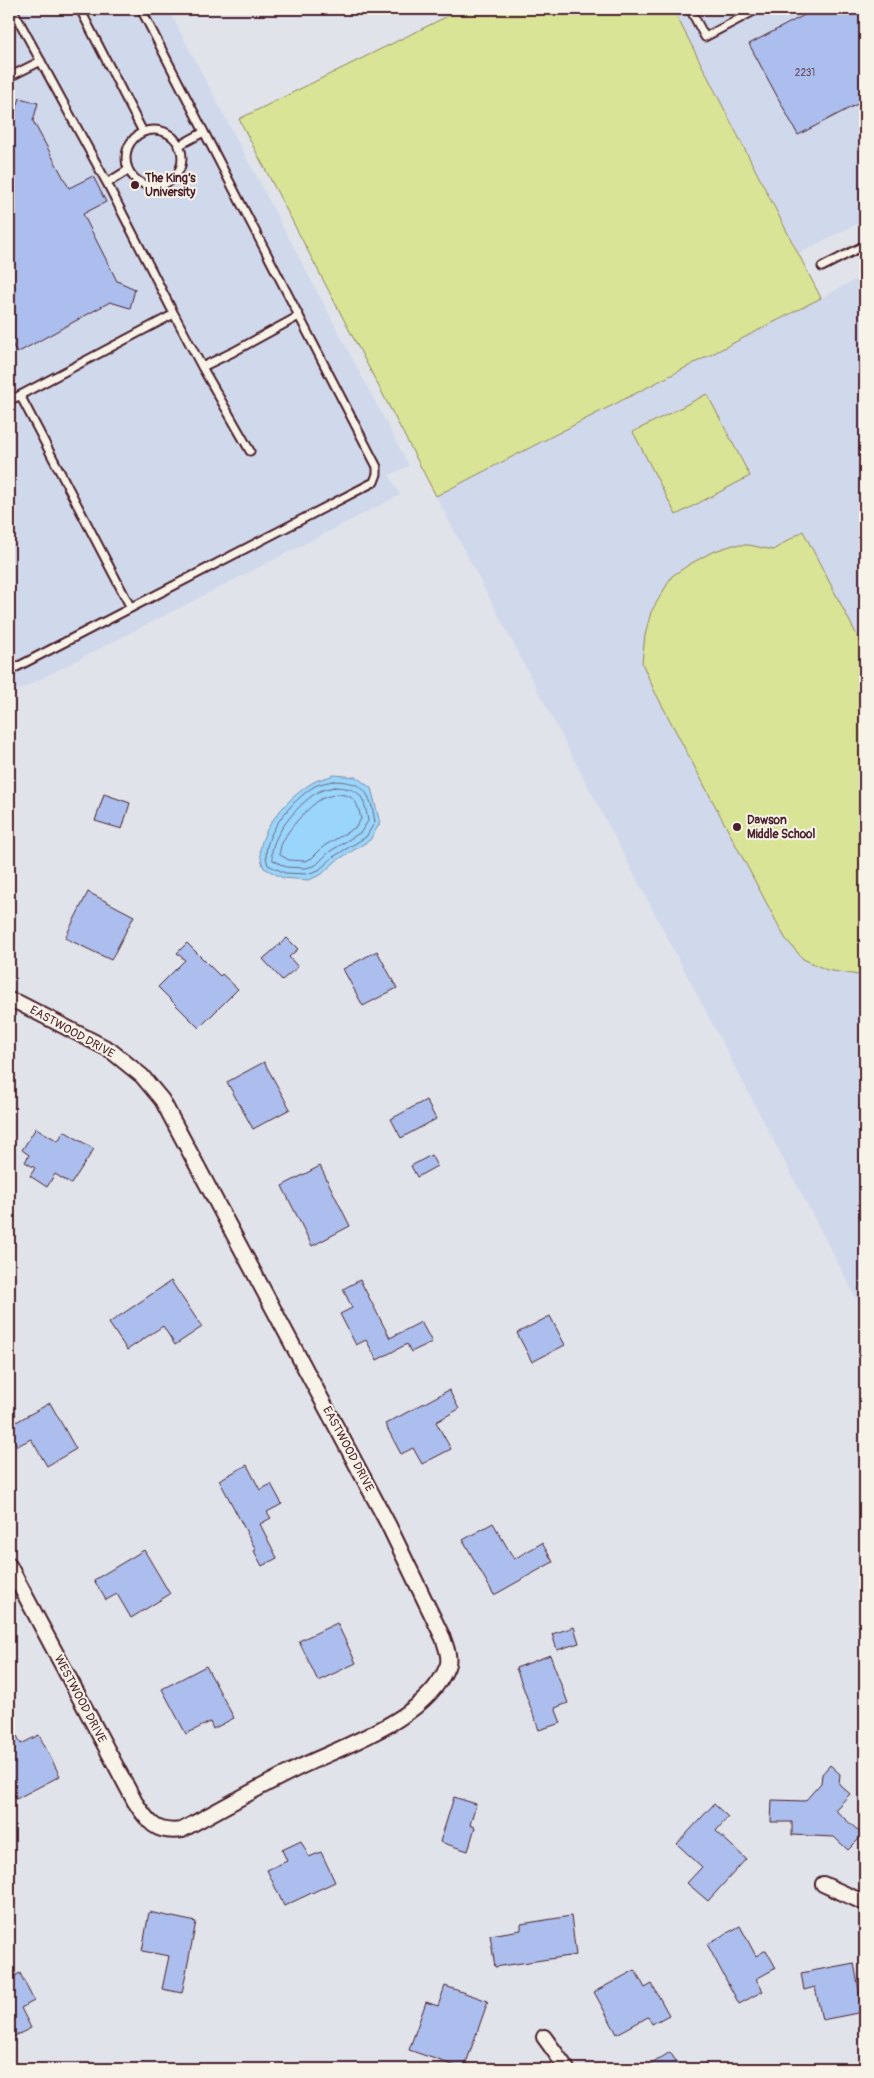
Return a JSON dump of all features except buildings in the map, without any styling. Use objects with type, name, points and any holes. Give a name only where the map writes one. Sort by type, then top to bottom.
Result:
[{"type":"street","name":"EASTWOOD DRIVE","points":[[9,1000],[19,1002],[110,1050],[142,1076],[162,1100],[388,1524],[444,1638],[448,1656],[447,1666],[438,1682],[421,1702],[390,1725],[295,1769],[182,1830],[169,1832],[158,1828]]},
{"type":"street","name":"WESTWOOD DRIVE","points":[[9,1565],[135,1802],[144,1816],[158,1828]]},
{"type":"street","points":[[823,1884],[865,1902]]},
{"type":"street","points":[[544,2037],[567,2069]]},
{"type":"lane","points":[[80,9],[143,132]]},
{"type":"lane","points":[[9,671],[374,482],[378,474],[377,467],[141,9]]},
{"type":"lane","points":[[690,9],[705,36],[758,9]]},
{"type":"lane","points":[[14,11],[107,183],[202,367],[250,451]]},
{"type":"lane","points":[[9,77],[40,61]]},
{"type":"lane","points":[[153,130],[162,132],[170,136],[178,146],[182,160],[174,178],[167,183],[158,186],[140,184],[128,170],[125,161],[126,152],[135,137],[143,132],[153,130]]},
{"type":"lane","points":[[178,146],[204,132]]},
{"type":"lane","points":[[107,183],[128,170]]},
{"type":"lane","points":[[822,267],[865,245]]},
{"type":"lane","points":[[9,401],[174,314]]},
{"type":"lane","points":[[202,367],[299,316]]},
{"type":"lane","points":[[20,395],[131,608]]},
{"type":"shaded area","name":"The King’s University","points":[[9,9],[168,9],[409,466],[389,475],[400,495],[15,692],[9,682],[9,368],[11,366],[9,361]]},
{"type":"shaded area","points":[[673,9],[865,9],[865,220],[799,253]]},
{"type":"shaded area","name":"Dawson Middle School","points":[[865,275],[865,1315],[436,496]]},
{"type":"green space","points":[[462,9],[673,9],[821,298],[436,496],[239,119]]},
{"type":"green space","points":[[707,394],[750,476],[676,515],[633,432]]},
{"type":"green space","points":[[803,531],[865,651],[865,976],[827,970],[803,959],[785,938],[655,692],[642,663],[645,635],[651,612],[672,576],[712,552],[733,545],[749,545],[773,550]]},
{"type":"water","points":[[334,775],[356,777],[371,788],[380,823],[370,840],[336,861],[322,874],[309,880],[283,878],[264,868],[260,851],[261,845],[274,818],[304,788],[314,782]]},
{"type":"place","name":"The King’s University","points":[[135,185]]},
{"type":"place","name":"Dawson Middle School","points":[[737,827]]}]
